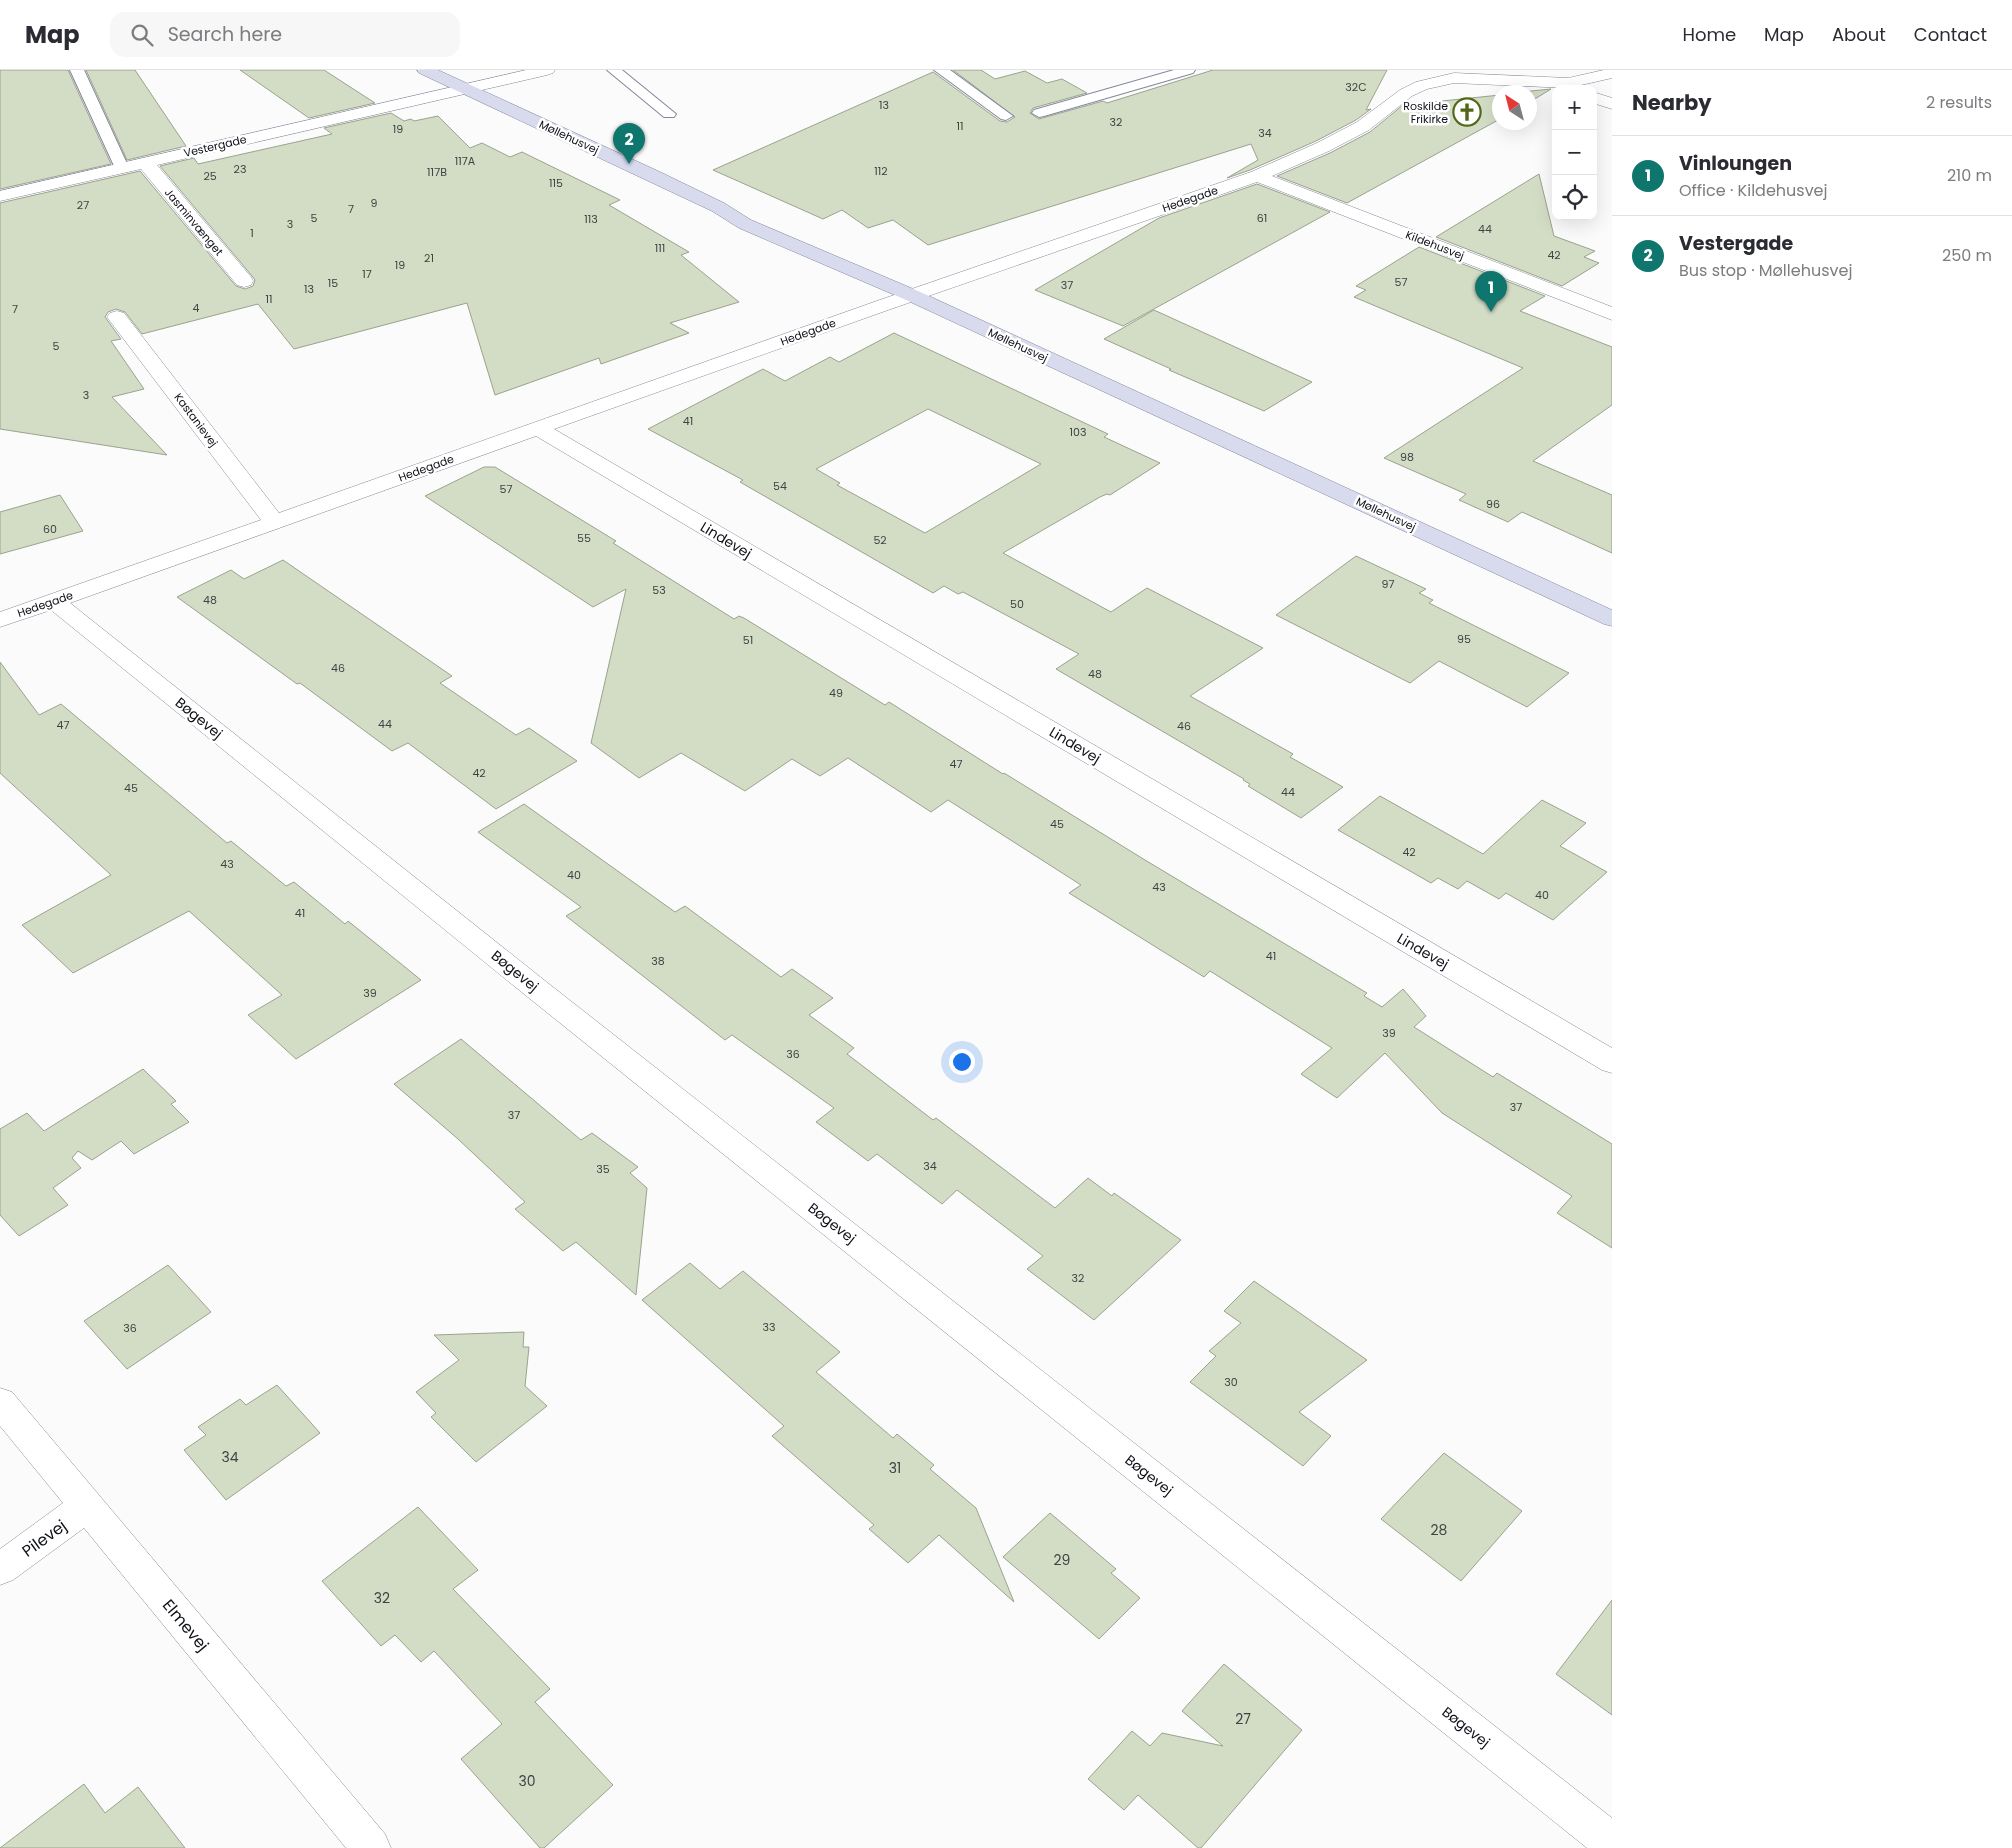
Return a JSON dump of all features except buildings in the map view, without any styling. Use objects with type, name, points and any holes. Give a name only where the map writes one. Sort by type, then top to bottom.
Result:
[{"type":"street","name":"Møllehusvej","points":[[425,70],[654,176],[718,207],[745,224],[911,295],[1612,619]]},
{"type":"street","name":"Vestergade","points":[[0,196],[547,70]]},
{"type":"street","name":"Hedegade","points":[[1576,85],[1612,73]]},
{"type":"street","name":"Hedegade","points":[[0,620],[911,295],[1257,176],[1323,147],[1363,126],[1406,93],[1450,74],[1563,85]]},
{"type":"street","points":[[1597,98],[1612,104]]},
{"type":"street","name":"Jasminvænget","points":[[145,162],[244,281]]},
{"type":"street","name":"Kildehusvej","points":[[1257,176],[1612,314]]},
{"type":"street","name":"Kastanievej","points":[[117,317],[274,522]]},
{"type":"street","name":"Lindevej","points":[[537,428],[1612,1062]]},
{"type":"street","name":"Bøgevej","points":[[54,601],[549,999],[1612,1842]]},
{"type":"street","name":"Elmevej","points":[[0,1402],[371,1848]]},
{"type":"street","name":"Pilevej","points":[[0,1569],[87,1506]]},
{"type":"lane","points":[[77,70],[122,168]]},
{"type":"lane","points":[[614,70],[669,114]]},
{"type":"lane","points":[[941,70],[1006,116]]},
{"type":"lane","points":[[1040,113],[1188,70]]},
{"type":"place","name":"Roskilde Frikirke","points":[[1467,112]]},
{"type":"place","name":"Vestergade","points":[[629,164]]},
{"type":"place","name":"Vinloungen","points":[[1491,312]]}]
